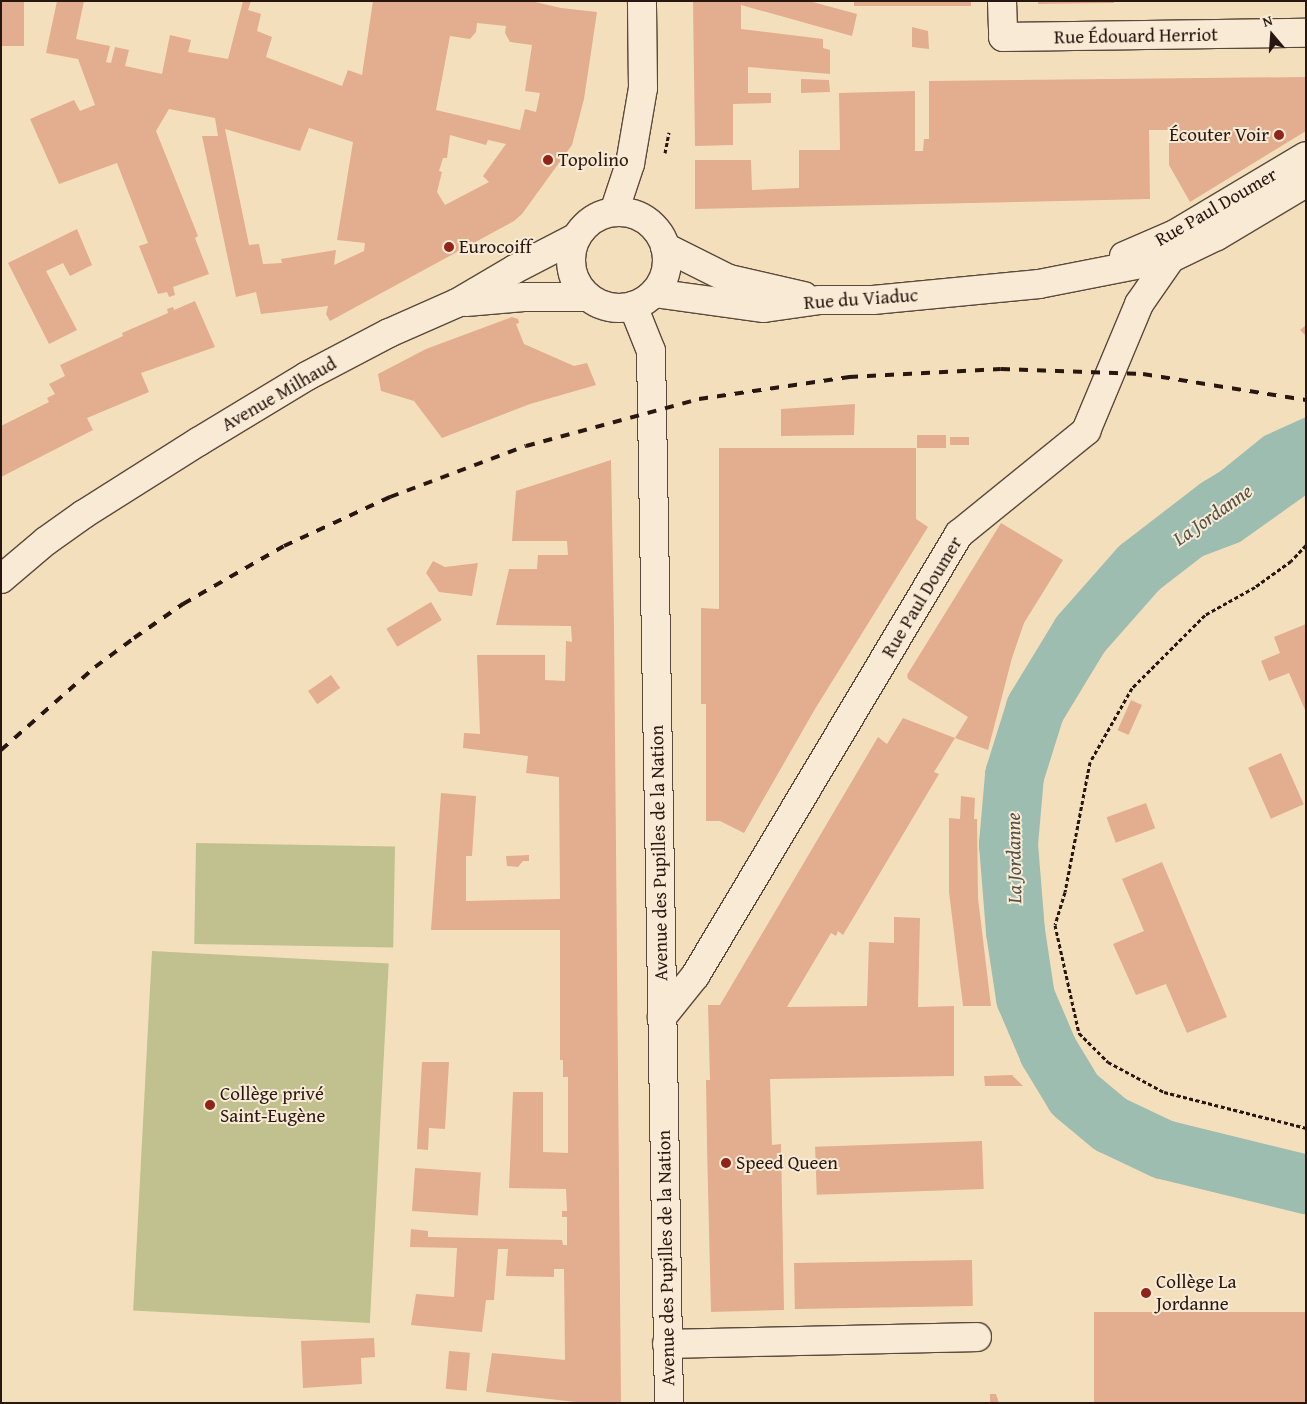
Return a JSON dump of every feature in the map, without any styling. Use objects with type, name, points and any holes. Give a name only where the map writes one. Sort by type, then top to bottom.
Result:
[{"type":"main road","points":[[614,212],[630,164],[643,88],[642,1]]},
{"type":"main road","name":"Rue Édouard Herriot","points":[[1002,1],[1003,37],[1306,34]]},
{"type":"main road","name":"Rue Paul Doumer","points":[[1068,277],[1175,234],[1306,156]]},
{"type":"main road","name":"Rue Paul Doumer","points":[[662,1017],[695,976],[959,534],[1086,431],[1139,304],[1171,258],[1217,236],[1306,183]]},
{"type":"main road","points":[[614,212],[625,212],[646,220],[658,232],[665,247],[667,263],[663,280],[643,300],[617,309],[601,305],[587,297],[577,285],[571,269],[571,253],[575,238],[585,225],[598,216],[614,212]]},
{"type":"main road","name":"Avenue Milhaud","points":[[1,579],[46,541],[84,514],[198,442],[351,352],[458,303],[515,269],[575,238]]},
{"type":"main road","points":[[665,247],[729,279],[820,300]]},
{"type":"main road","points":[[1068,277],[1171,258]]},
{"type":"main road","name":"Rue du Viaduc","points":[[643,300],[764,308],[820,300],[874,300],[1039,284],[1068,277]]},
{"type":"main road","points":[[458,303],[524,297],[587,297]]},
{"type":"main road","name":"Avenue des Pupilles de la Nation","points":[[643,300],[650,351],[669,1403]]},
{"type":"main road","points":[[667,1344],[977,1337]]},
{"type":"path","points":[[1306,545],[1292,560],[1255,587],[1205,614],[1132,688],[1090,762],[1064,892],[1055,925],[1079,1033],[1108,1062],[1164,1092],[1306,1128]]},
{"type":"green space","points":[[196,843],[395,846],[393,947],[194,944]]},
{"type":"green space","points":[[152,951],[389,963],[370,1323],[133,1311]]},
{"type":"water","points":[[1306,417],[1306,495],[1240,542],[1121,587],[1175,508],[1264,436]]},
{"type":"building","points":[[1,1],[24,1],[24,46],[1,46]]},
{"type":"building","points":[[57,1],[84,1],[76,39],[110,46],[106,62],[111,63],[115,47],[129,50],[125,66],[162,74],[170,35],[191,40],[188,52],[228,59],[243,1],[251,1],[248,10],[261,14],[257,31],[272,37],[266,57],[342,86],[348,70],[362,75],[373,1],[531,1],[561,8],[597,12],[584,99],[572,145],[522,214],[514,221],[330,321],[326,314],[328,306],[261,314],[256,292],[236,297],[202,136],[218,136],[215,118],[169,109],[156,131],[198,236],[195,238],[209,274],[173,287],[175,295],[169,297],[167,292],[158,294],[139,246],[148,243],[117,163],[59,184],[30,119],[74,100],[80,111],[95,105],[78,59],[46,53]],"holes":[[[477,23],[506,26],[505,33],[510,42],[532,45],[525,91],[540,93],[536,112],[525,109],[520,130],[436,110],[450,36],[470,39],[476,32]],[[309,128],[353,142],[337,240],[365,243],[364,251],[334,265],[336,250],[281,259],[282,263],[263,264],[259,244],[249,245],[225,129],[300,151]],[[450,135],[486,145],[488,140],[506,144],[483,176],[489,182],[445,205],[437,192],[442,172],[439,171],[443,158],[447,158]]]},
{"type":"building","points":[[693,1],[809,1],[857,14],[852,36],[741,5],[741,29],[823,39],[823,48],[830,50],[830,74],[748,67],[748,93],[771,93],[771,103],[733,104],[733,145],[695,146]]},
{"type":"building","points":[[854,1],[971,1],[971,6],[854,6]]},
{"type":"building","points":[[1038,1],[1114,1],[1114,3],[1038,4]]},
{"type":"building","points":[[912,27],[928,31],[929,49],[912,47]]},
{"type":"building","points":[[1306,77],[1306,131],[1190,202],[1169,165],[1169,130],[1149,130],[1150,199],[695,209],[695,160],[751,160],[752,190],[799,188],[799,150],[840,150],[839,93],[915,91],[915,151],[923,151],[924,139],[929,139],[929,81]]},
{"type":"building","points":[[801,79],[829,80],[830,92],[801,93]]},
{"type":"building","points":[[77,229],[92,265],[70,276],[63,263],[46,271],[77,330],[49,344],[8,263]]},
{"type":"building","points":[[195,301],[215,347],[141,373],[149,392],[87,418],[93,430],[1,477],[1,426],[49,402],[47,398],[55,394],[49,384],[65,376],[60,365],[123,336],[122,333],[168,313],[167,309],[173,307],[174,310]]},
{"type":"building","points":[[512,317],[518,319],[519,323],[516,324],[524,344],[574,366],[587,363],[596,385],[530,404],[442,438],[414,401],[381,391],[378,374],[426,349]]},
{"type":"building","points":[[1306,325],[1306,336],[1300,330]]},
{"type":"building","points":[[855,404],[854,435],[781,436],[781,409]]},
{"type":"building","points":[[917,435],[946,435],[946,448],[917,448]]},
{"type":"building","points":[[950,437],[969,437],[969,445],[950,445]]},
{"type":"building","points":[[719,448],[916,448],[916,519],[928,527],[815,709],[744,833],[720,821],[706,821],[706,704],[701,704],[701,608],[719,609]]},
{"type":"building","points":[[611,460],[621,1402],[576,1402],[486,1392],[492,1353],[565,1360],[564,1269],[554,1269],[554,1277],[506,1276],[508,1249],[498,1249],[494,1300],[486,1300],[482,1332],[411,1325],[416,1294],[454,1297],[457,1248],[410,1247],[411,1229],[428,1231],[428,1237],[562,1240],[563,1245],[567,1245],[567,1217],[562,1217],[562,1211],[567,1211],[566,1189],[509,1188],[513,1092],[543,1092],[543,1152],[568,1153],[568,1077],[563,1077],[563,1060],[560,1060],[560,930],[431,930],[441,793],[476,796],[472,856],[466,856],[466,901],[560,899],[559,777],[526,773],[528,756],[463,748],[464,733],[480,734],[477,655],[545,655],[545,680],[565,681],[566,641],[572,642],[571,626],[496,625],[509,569],[537,569],[538,555],[568,555],[567,541],[512,541],[516,491]]},
{"type":"building","points":[[1001,523],[1063,560],[1024,623],[1012,658],[988,750],[955,738],[968,717],[908,679],[907,675]]},
{"type":"building","points":[[433,561],[445,567],[478,563],[472,596],[439,592],[426,573]]},
{"type":"building","points":[[431,602],[442,620],[397,647],[386,629]]},
{"type":"building","points":[[1306,624],[1306,712],[1289,673],[1269,681],[1261,661],[1280,653],[1274,637]]},
{"type":"building","points":[[331,675],[340,688],[317,704],[308,691]]},
{"type":"building","points":[[1131,700],[1142,705],[1129,735],[1118,730]]},
{"type":"building","points":[[903,718],[955,738],[934,772],[939,774],[843,935],[838,931],[836,936],[831,933],[787,1007],[867,1006],[869,942],[894,943],[894,917],[920,918],[918,1007],[954,1006],[954,1076],[770,1079],[772,1145],[781,1144],[784,1310],[711,1312],[706,1080],[710,1080],[708,1005],[720,1005],[878,737],[887,744]]},
{"type":"building","points":[[1281,753],[1304,804],[1271,819],[1248,768]]},
{"type":"building","points":[[961,796],[975,798],[974,819],[977,819],[978,898],[991,1006],[963,1006],[949,892],[949,818],[960,819]]},
{"type":"building","points":[[1146,803],[1155,828],[1116,843],[1107,817]]},
{"type":"building","points":[[529,855],[529,861],[523,861],[518,867],[507,866],[506,856]]},
{"type":"building","points":[[1162,862],[1227,1017],[1187,1033],[1166,984],[1136,995],[1113,944],[1144,931],[1122,879]]},
{"type":"building","points":[[422,1062],[449,1062],[445,1129],[429,1128],[428,1150],[417,1149]]},
{"type":"building","points":[[1012,1075],[1023,1086],[985,1086],[984,1076]]},
{"type":"building","points":[[982,1141],[984,1189],[817,1195],[815,1147]]},
{"type":"building","points":[[415,1168],[481,1173],[478,1215],[412,1211]]},
{"type":"building","points":[[972,1260],[973,1306],[795,1309],[794,1263]]},
{"type":"building","points":[[1094,1312],[1306,1312],[1306,1402],[1094,1402]]},
{"type":"building","points":[[374,1338],[375,1357],[361,1358],[362,1384],[303,1388],[301,1341]]},
{"type":"building","points":[[449,1351],[470,1353],[467,1391],[446,1389]]},
{"type":"building","points":[[990,1394],[996,1394],[999,1403],[990,1403]]},
{"type":"waterway","name":"La Jordanne","points":[[1306,453],[1217,507],[1139,567],[1080,634],[1035,708],[1014,775],[1008,844],[1015,931],[1025,997],[1048,1051],[1074,1094],[1110,1124],[1163,1149],[1306,1184]]},
{"type":"railway","points":[[1,750],[95,667],[134,638],[183,604],[284,546],[390,497],[526,446],[699,399],[849,377],[1001,369],[1143,374],[1306,400]]},
{"type":"place","name":"Écouter Voir","points":[[1279,135]]},
{"type":"place","name":"Topolino","points":[[548,160]]},
{"type":"place","name":"Eurocoiff","points":[[449,247]]},
{"type":"place","name":"Collège privé Saint-Eugène","points":[[210,1105]]},
{"type":"place","name":"Speed Queen","points":[[726,1163]]},
{"type":"place","name":"Collège La Jordanne","points":[[1146,1293]]}]
